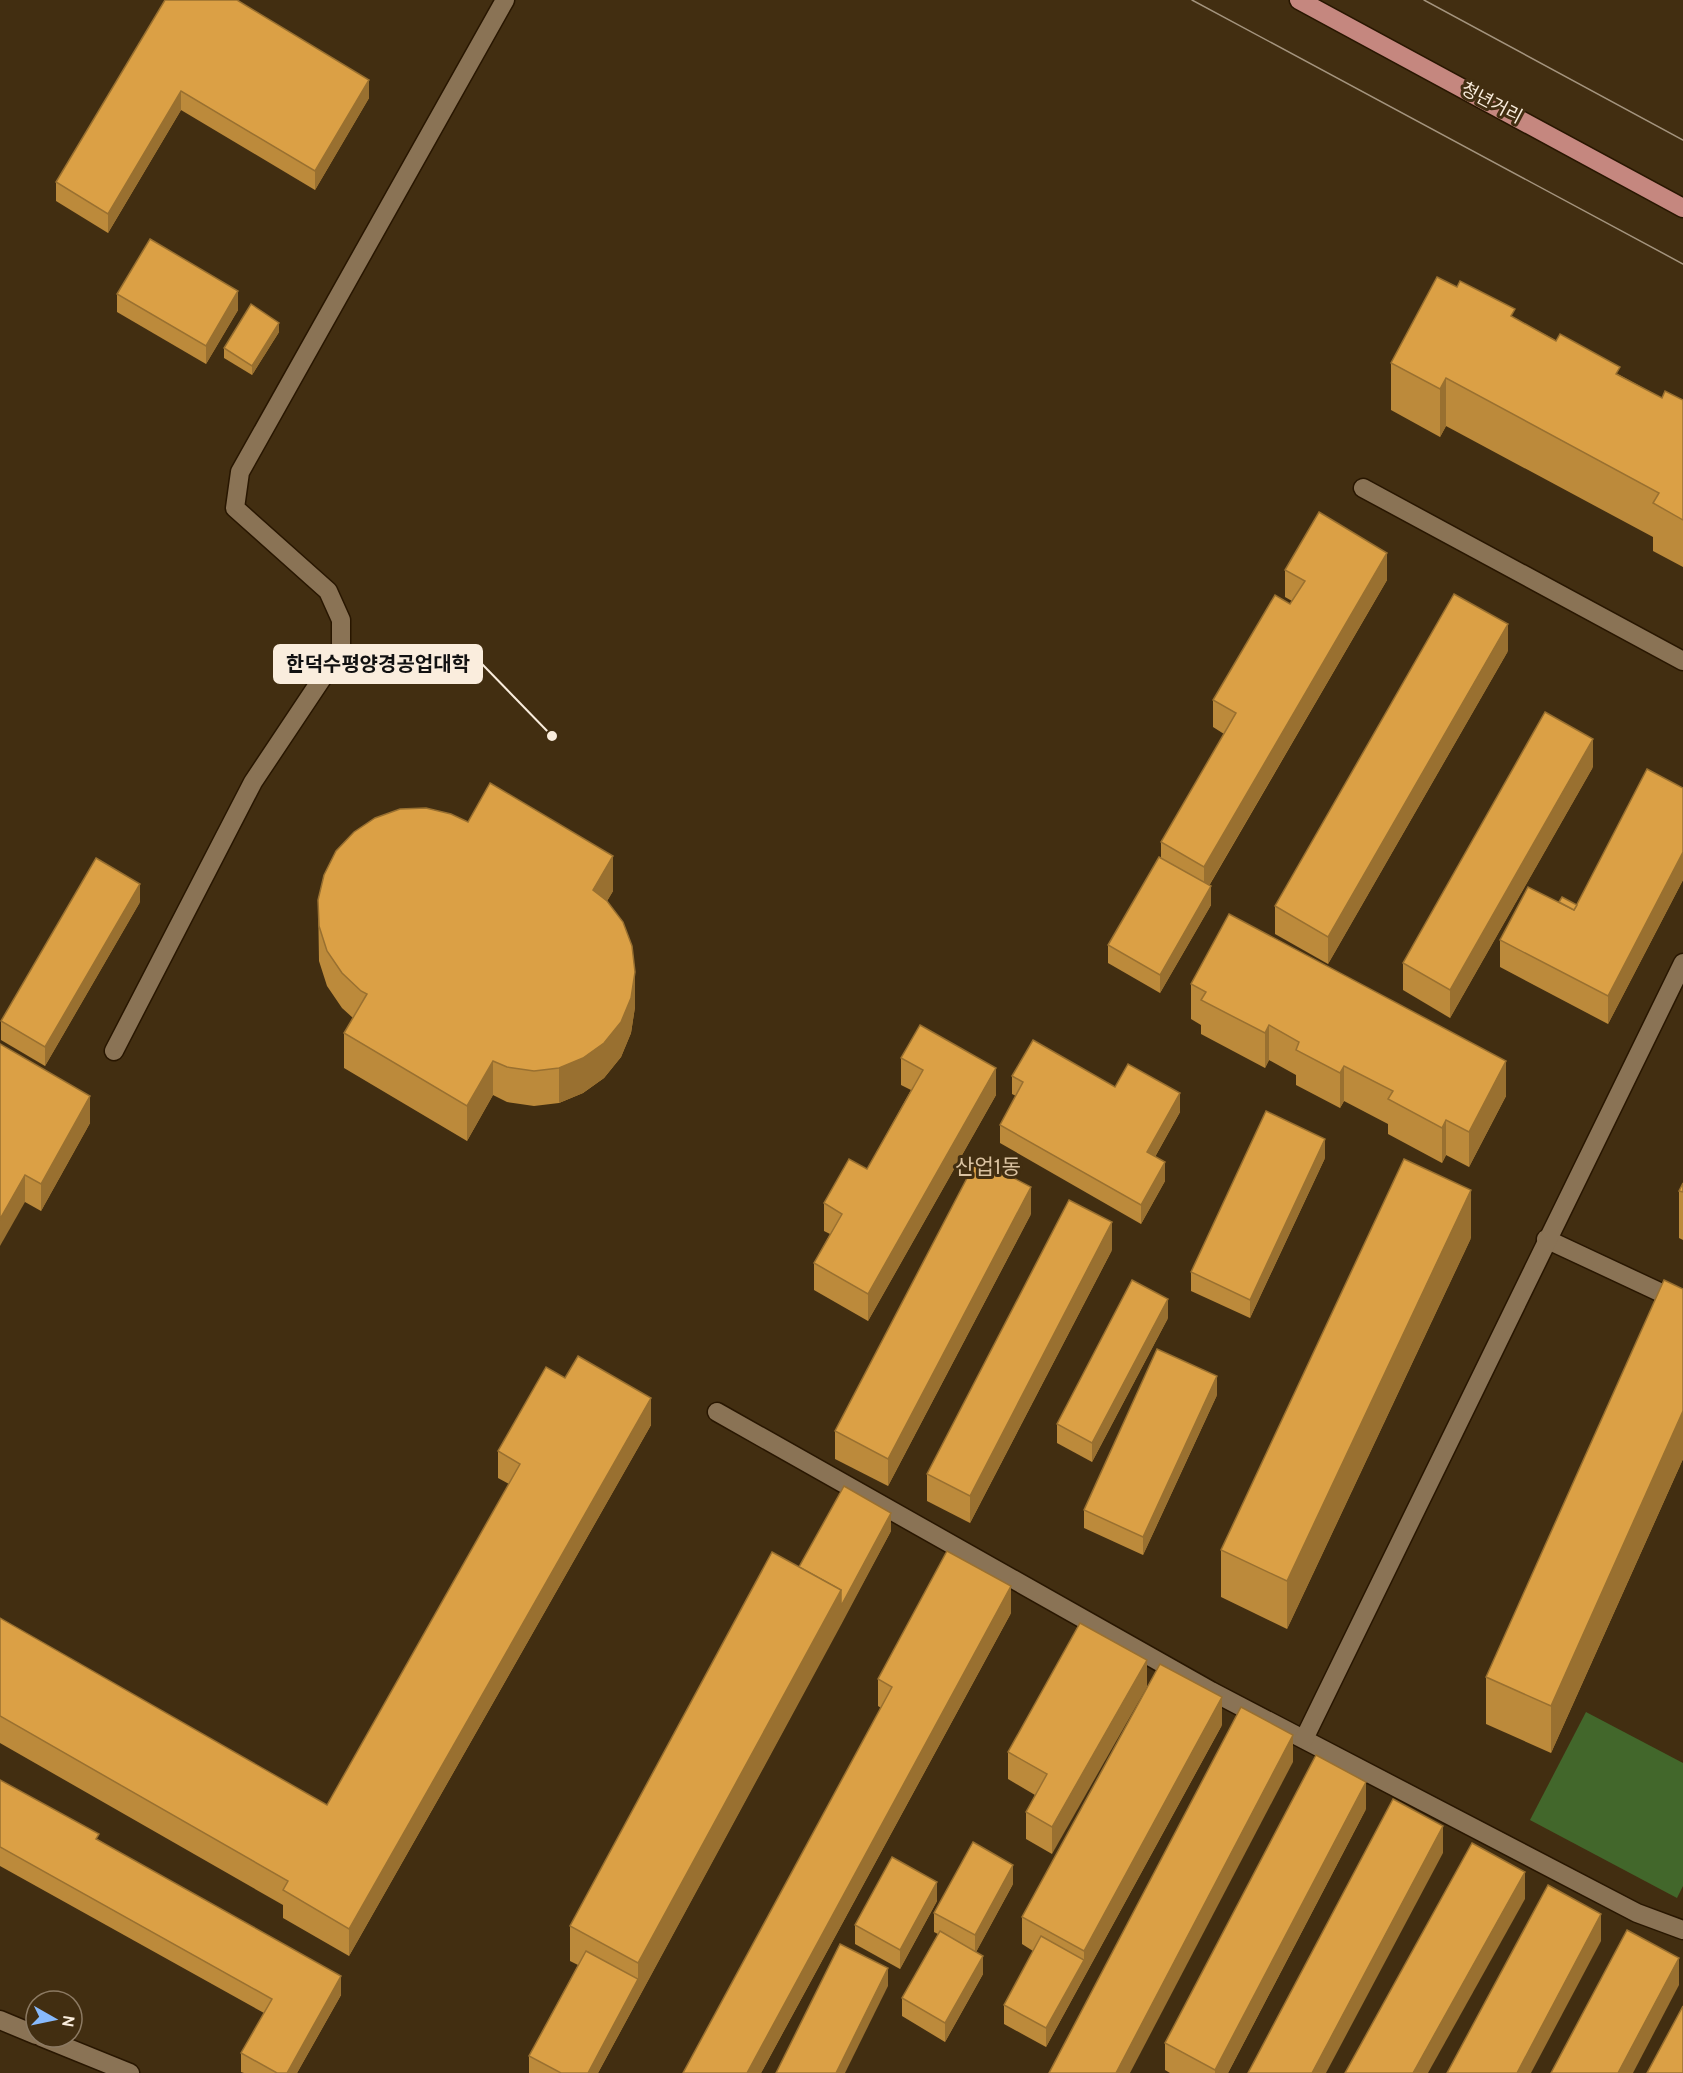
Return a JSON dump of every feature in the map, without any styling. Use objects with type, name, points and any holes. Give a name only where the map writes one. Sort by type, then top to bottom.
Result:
[{"type":"main road","name":"청년거리","points":[[1299,0],[1683,208]]},
{"type":"street","points":[[114,1051],[253,783],[341,650],[341,620],[328,591],[235,508],[240,472],[505,0]]},
{"type":"street","points":[[1363,488],[1683,661]]},
{"type":"street","points":[[1304,1739],[1546,1239],[1683,963]]},
{"type":"street","points":[[1546,1239],[1683,1303]]},
{"type":"street","points":[[717,1412],[1211,1691],[1637,1913],[1683,1930]]},
{"type":"street","points":[[0,2020],[24,2030]]},
{"type":"street","points":[[71,2049],[130,2073]]},
{"type":"green space","points":[[1586,1712],[1683,1763],[1683,1886],[1677,1898],[1530,1820]]},
{"type":"building","points":[[165,0],[237,0],[369,80],[315,171],[181,91],[108,214],[56,182]]},
{"type":"building","points":[[150,239],[238,291],[206,346],[117,294]]},
{"type":"building","points":[[1437,277],[1457,287],[1460,281],[1515,309],[1511,316],[1556,341],[1560,334],[1620,367],[1616,374],[1662,398],[1665,391],[1683,400],[1683,520],[1653,503],[1659,493],[1446,378],[1440,389],[1391,363]]},
{"type":"building","points":[[251,304],[279,323],[252,366],[224,348]]},
{"type":"building","points":[[1319,512],[1387,553],[1204,867],[1161,842],[1236,713],[1213,700],[1275,595],[1290,604],[1305,581],[1285,570]]},
{"type":"building","points":[[1454,594],[1508,624],[1328,937],[1275,906]]},
{"type":"building","points":[[1545,712],[1593,739],[1450,990],[1403,963]]},
{"type":"building","points":[[1647,769],[1683,788],[1683,852],[1608,996],[1500,940],[1528,887],[1574,910]]},
{"type":"building","points":[[490,783],[613,856],[593,890],[607,901],[623,922],[632,946],[635,972],[631,998],[621,1022],[604,1043],[583,1058],[559,1068],[534,1071],[507,1067],[493,1061],[467,1106],[344,1033],[367,994],[342,973],[327,951],[319,926],[318,900],[324,875],[336,851],[354,832],[375,818],[400,809],[426,808],[451,814],[468,822]]},
{"type":"building","points":[[1159,857],[1211,886],[1160,975],[1108,945]]},
{"type":"building","points":[[96,858],[140,884],[45,1047],[1,1021]]},
{"type":"building","points":[[1562,897],[1577,905],[1574,910],[1559,902]]},
{"type":"building","points":[[1229,914],[1506,1061],[1469,1132],[1446,1120],[1442,1128],[1388,1099],[1393,1091],[1344,1066],[1340,1073],[1296,1050],[1299,1042],[1269,1025],[1265,1033],[1201,1000],[1206,992],[1191,984]]},
{"type":"building","points":[[920,1025],[996,1068],[868,1294],[814,1263],[842,1214],[824,1203],[849,1159],[867,1169],[923,1070],[901,1058]]},
{"type":"building","points":[[1033,1040],[1115,1087],[1128,1064],[1180,1093],[1147,1152],[1165,1162],[1141,1205],[1000,1125],[1023,1082],[1012,1076]]},
{"type":"building","points":[[0,1044],[90,1096],[41,1184],[25,1175],[0,1219]]},
{"type":"building","points":[[1266,1111],[1325,1139],[1250,1300],[1191,1272]]},
{"type":"building","points":[[977,1159],[1031,1187],[888,1459],[835,1431]]},
{"type":"building","points":[[1404,1159],[1471,1190],[1287,1581],[1221,1550]]},
{"type":"building","points":[[1069,1200],[1112,1222],[970,1496],[927,1474]]},
{"type":"building","points":[[1132,1280],[1168,1299],[1092,1443],[1057,1424]]},
{"type":"building","points":[[1664,1280],[1683,1289],[1683,1411],[1551,1706],[1486,1677]]},
{"type":"building","points":[[1157,1349],[1217,1376],[1143,1537],[1084,1510]]},
{"type":"building","points":[[578,1356],[651,1398],[349,1929],[283,1890],[288,1881],[0,1716],[0,1618],[327,1805],[520,1464],[498,1451],[546,1367],[565,1378]]},
{"type":"building","points":[[844,1486],[891,1513],[841,1606],[841,1590],[799,1567]]},
{"type":"building","points":[[947,1551],[1011,1586],[747,2073],[683,2073],[892,1687],[878,1679]]},
{"type":"building","points":[[772,1552],[841,1590],[638,1963],[570,1926]]},
{"type":"building","points":[[1080,1623],[1147,1660],[1052,1827],[1026,1812],[1047,1774],[1008,1752]]},
{"type":"building","points":[[1160,1664],[1222,1697],[1084,1951],[1022,1917]]},
{"type":"building","points":[[1241,1707],[1293,1735],[1116,2073],[1049,2073]]},
{"type":"building","points":[[1316,1755],[1366,1782],[1215,2070],[1165,2043]]},
{"type":"building","points":[[0,1780],[99,1834],[96,1839],[341,1976],[287,2073],[277,2073],[241,2053],[272,1999],[0,1847]]},
{"type":"building","points":[[1393,1799],[1443,1826],[1312,2073],[1248,2073]]},
{"type":"building","points":[[973,1842],[1013,1865],[975,1935],[934,1913]]},
{"type":"building","points":[[1472,1843],[1525,1872],[1413,2073],[1345,2073]]},
{"type":"building","points":[[892,1857],[937,1882],[900,1950],[855,1925]]},
{"type":"building","points":[[1548,1885],[1601,1914],[1517,2073],[1447,2073]]},
{"type":"building","points":[[1627,1930],[1679,1958],[1618,2073],[1551,2073]]},
{"type":"building","points":[[940,1931],[983,1956],[945,2023],[902,1998]]},
{"type":"building","points":[[1041,1936],[1084,1960],[1046,2028],[1004,2005]]},
{"type":"building","points":[[840,1944],[888,1968],[836,2073],[776,2073]]},
{"type":"building","points":[[586,1951],[638,1979],[588,2073],[561,2073],[529,2056]]},
{"type":"building","points":[[1683,2006],[1683,2073],[1647,2073]]},
{"type":"tram line","points":[[1192,0],[1683,264]]},
{"type":"tram line","points":[[1424,0],[1683,140]]},
{"type":"place","name":"한덕수평양경공업대학","points":[[552,736]]},
{"type":"district","name":"산업1동","points":[[988,1168]]}]
